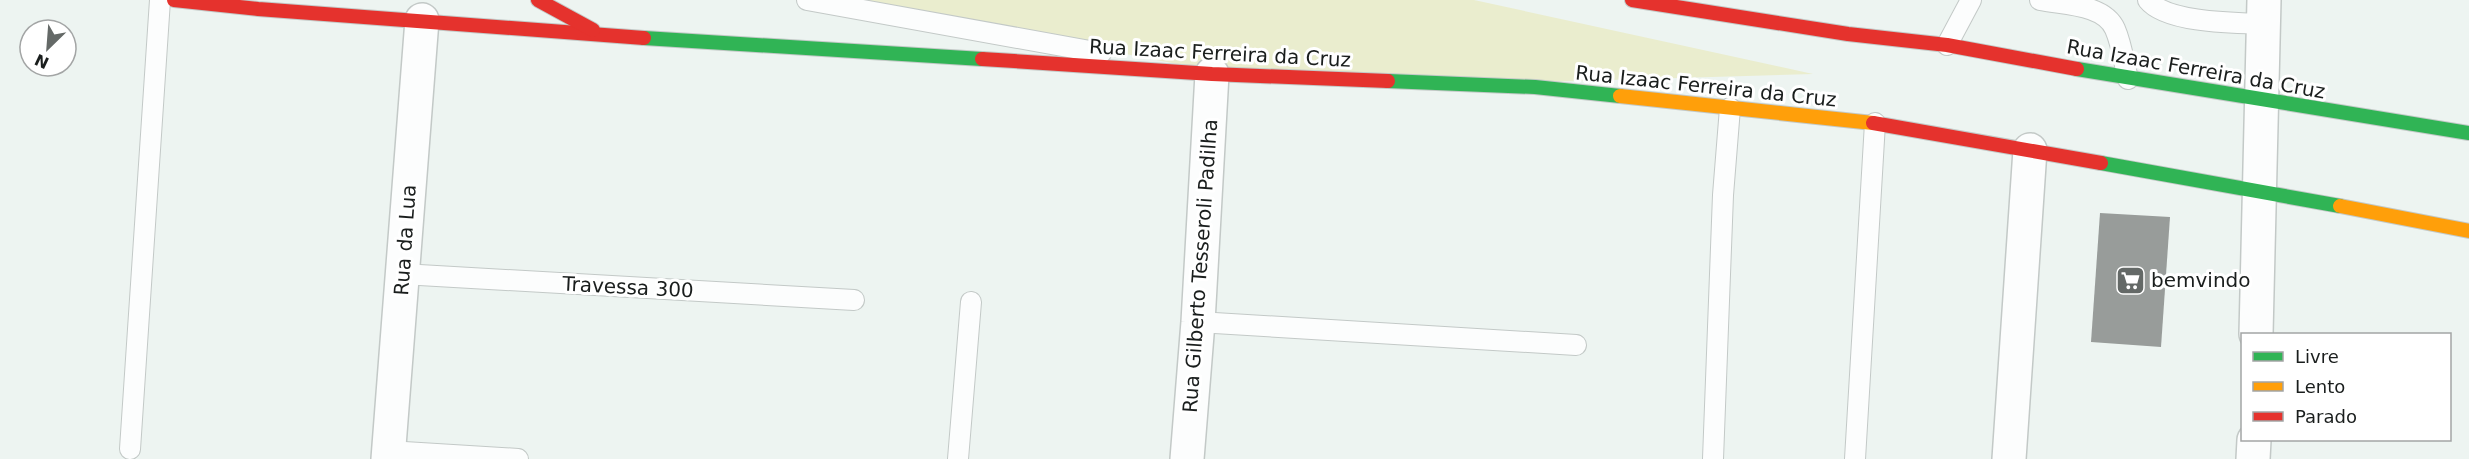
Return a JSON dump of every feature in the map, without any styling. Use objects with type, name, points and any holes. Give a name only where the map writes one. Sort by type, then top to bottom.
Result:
[{"type":"main road","name":"Rua Izaac Ferreira da Cruz","points":[[174,0],[262,4],[602,35],[1212,74],[1534,87],[1875,123],[2259,190],[2468,230]]},
{"type":"main road","points":[[262,4],[278,0]]},
{"type":"main road","points":[[538,0],[602,35]]},
{"type":"main road","name":"Rua Izaac Ferreira da Cruz","points":[[1632,0],[1848,34],[1947,45],[2128,79],[2469,133]]},
{"type":"street","points":[[2256,333],[2260,100],[2264,12]]},
{"type":"street","name":"Rua da Lua","points":[[388,455],[422,20]]},
{"type":"street","name":"Rua Gilberto Tesseroli Padilha","points":[[1187,459],[1198,322],[1212,74]]},
{"type":"street","points":[[2009,459],[2030,150]]},
{"type":"street","points":[[2253,459],[2254,441]]},
{"type":"lane","points":[[130,449],[160,0]]},
{"type":"lane","points":[[1947,45],[1971,0]]},
{"type":"lane","points":[[2040,0],[2097,11],[2108,18],[2115,29],[2128,79]]},
{"type":"lane","points":[[2148,0],[2152,6],[2177,16],[2239,24],[2264,12]]},
{"type":"lane","points":[[815,1],[1212,74]]},
{"type":"lane","points":[[1713,459],[1723,195],[1730,108]]},
{"type":"lane","points":[[1855,459],[1875,123]]},
{"type":"lane","name":"Travessa 300","points":[[402,274],[854,300]]},
{"type":"lane","points":[[958,459],[971,302]]},
{"type":"lane","points":[[1198,322],[1576,345]]},
{"type":"lane","points":[[388,455],[518,459]]},
{"type":"green space","points":[[847,0],[1474,0],[1813,74],[1507,83],[1208,70]]},
{"type":"building","name":"bemvindo","points":[[2100,213],[2170,217],[2161,347],[2091,342]]},
{"type":"traffic: fast","points":[[644,38],[982,59]]},
{"type":"traffic: fast","points":[[2077,69],[2469,133]]},
{"type":"traffic: fast","points":[[1388,81],[1535,87],[1620,96]]},
{"type":"traffic: fast","points":[[2101,163],[2340,206]]},
{"type":"traffic: slow","points":[[1620,96],[1873,123]]},
{"type":"traffic: slow","points":[[2340,206],[2469,231]]},
{"type":"traffic: jam","points":[[174,0],[258,9],[644,38]]},
{"type":"traffic: jam","points":[[538,0],[593,30]]},
{"type":"traffic: jam","points":[[1632,0],[1848,34],[1947,45],[2077,69]]},
{"type":"traffic: jam","points":[[982,59],[1212,74],[1388,81]]},
{"type":"traffic: jam","points":[[1873,123],[2101,163]]},
{"type":"place","name":"bemvindo","points":[[2130,280]]}]
